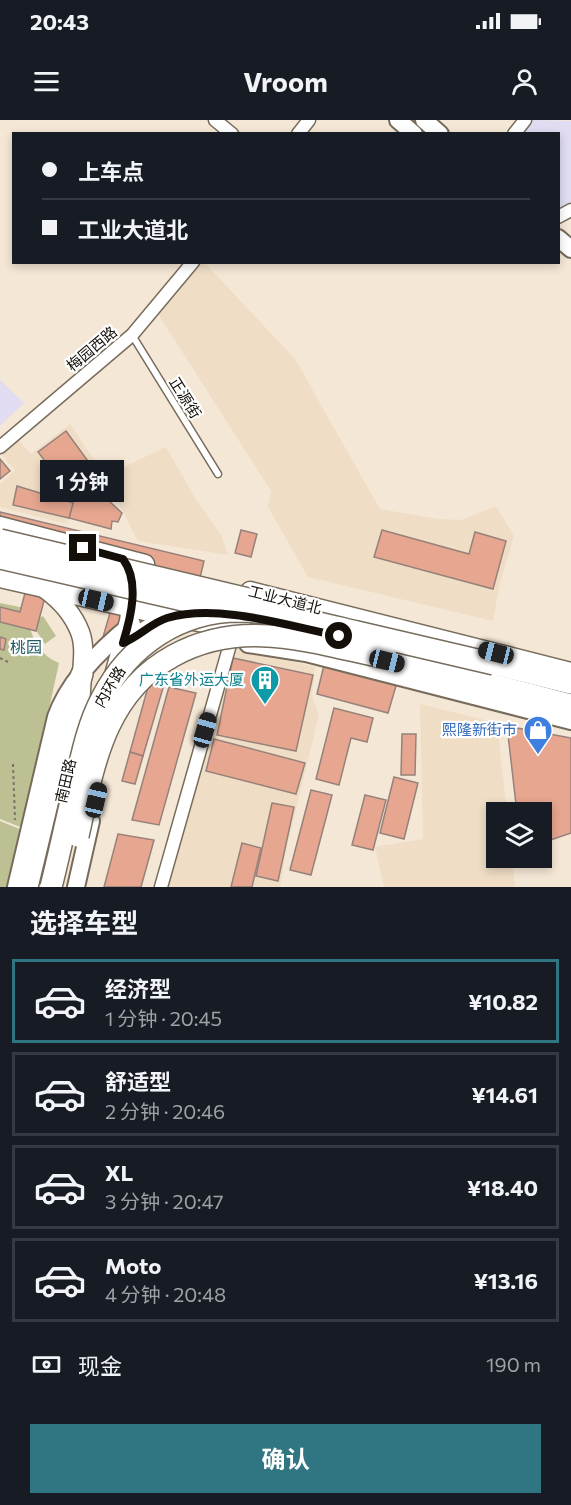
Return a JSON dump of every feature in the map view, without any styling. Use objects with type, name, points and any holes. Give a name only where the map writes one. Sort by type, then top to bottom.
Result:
[{"type":"highway","points":[[0,540],[330,618],[494,664]]},
{"type":"highway","points":[[0,558],[233,612],[387,658]]},
{"type":"highway","name":"内环路","points":[[51,887],[80,763],[100,700],[123,664],[148,640],[184,621],[227,612],[254,612],[312,622],[571,683]]},
{"type":"highway","name":"内环路","points":[[66,887],[87,798],[108,729],[121,704],[137,683],[158,665],[194,646],[225,637],[246,635],[289,638],[387,658],[571,706]]},
{"type":"highway","points":[[27,887],[65,729],[82,674]]},
{"type":"main road","points":[[398,120],[412,132]]},
{"type":"main road","points":[[423,120],[438,132]]},
{"type":"main road","name":"工业大道北","points":[[0,526],[571,672]]},
{"type":"main road","points":[[2,578],[24,575],[28,570],[33,556],[32,544],[25,532]]},
{"type":"main road","points":[[43,588],[52,586],[60,580],[67,569],[69,551],[64,543]]},
{"type":"main road","name":"南田路","points":[[59,887],[88,764],[124,639],[140,610],[131,575],[123,559]]},
{"type":"main road","points":[[2,578],[140,610],[387,661],[571,706]]},
{"type":"main road","points":[[140,610],[211,581]]},
{"type":"main road","points":[[175,617],[192,596],[211,581]]},
{"type":"main road","name":"南田路","points":[[42,887],[79,723],[83,653],[80,632],[68,611],[56,597],[43,588]]},
{"type":"main road","points":[[16,887],[62,700],[82,674],[124,639],[159,621],[210,614],[243,617],[339,636],[416,633]]},
{"type":"main road","points":[[175,617],[212,638]]},
{"type":"main road","points":[[76,887],[113,730],[127,689],[142,668],[168,649],[187,640],[197,637],[212,638],[306,653],[571,721]]},
{"type":"street","points":[[215,120],[230,132]]},
{"type":"street","points":[[300,132],[309,120]]},
{"type":"street","points":[[516,132],[525,120]]},
{"type":"street","name":"梅园西路","points":[[0,447],[132,335],[191,264]]},
{"type":"street","points":[[339,636],[571,693]]},
{"type":"street","points":[[161,887],[231,641]]},
{"type":"lane","name":"正源街","points":[[132,335],[218,474]]},
{"type":"path","points":[[0,658],[8,662]]},
{"type":"path","points":[[13,764],[16,826]]},
{"type":"shaded area","points":[[532,120],[571,121],[571,201],[560,209],[560,132],[522,132]]},
{"type":"shaded area","points":[[198,264],[206,264],[295,359],[380,509],[438,519],[461,520],[496,506],[514,536],[500,583],[493,621],[308,577],[268,507],[271,491],[158,314]]},
{"type":"shaded area","points":[[0,380],[24,403],[0,426]]},
{"type":"shaded area","points":[[70,424],[96,463],[73,481],[78,486],[67,524],[0,507],[0,484],[15,470],[0,453],[0,449],[15,436],[31,454]]},
{"type":"shaded area","points":[[166,447],[195,498],[221,535],[228,555],[138,541],[105,476]]},
{"type":"shaded area","points":[[225,646],[315,667],[312,696],[319,715],[287,846],[280,887],[159,887]]},
{"type":"shaded area","points":[[420,704],[497,723],[506,802],[486,802],[486,868],[513,868],[515,887],[384,887],[375,847],[423,839]]},
{"type":"green space","points":[[0,603],[25,608],[29,625],[39,648],[59,663],[23,828],[0,819]]},
{"type":"green space","points":[[43,616],[56,636],[45,644],[31,623]]},
{"type":"green space","points":[[0,821],[22,830],[10,887],[0,887]]},
{"type":"building","points":[[66,431],[90,464],[69,482],[66,478],[61,482],[38,452]]},
{"type":"building","points":[[0,459],[10,471],[0,479]]},
{"type":"building","points":[[91,468],[103,485],[102,489],[110,498],[108,500],[122,513],[118,522],[112,521],[111,529],[69,518],[78,486],[73,481]]},
{"type":"building","points":[[17,486],[73,503],[69,518],[13,505]]},
{"type":"building","points":[[0,512],[204,561],[187,632],[123,616],[115,637],[163,688],[143,756],[130,752],[148,687],[103,637],[110,613],[45,597],[36,631],[0,622],[0,607],[20,612],[25,593],[0,586]]},
{"type":"building","points":[[241,530],[257,534],[251,557],[235,553]]},
{"type":"building","points":[[382,530],[469,554],[475,532],[506,541],[493,589],[374,557]]},
{"type":"building","points":[[0,637],[6,639],[4,650],[0,649]]},
{"type":"building","name":"广东省外运大厦","points":[[233,658],[313,675],[296,751],[217,735]]},
{"type":"building","points":[[325,661],[398,679],[388,713],[317,694]]},
{"type":"building","points":[[169,687],[196,693],[159,825],[132,820]]},
{"type":"building","points":[[334,708],[373,718],[367,742],[351,738],[339,785],[316,779]]},
{"type":"building","points":[[507,726],[571,738],[571,833],[552,840],[552,802],[516,802]]},
{"type":"building","points":[[402,734],[416,734],[415,775],[401,775]]},
{"type":"building","points":[[214,739],[305,763],[296,794],[206,771]]},
{"type":"building","points":[[130,752],[143,756],[135,784],[122,781]]},
{"type":"building","points":[[394,777],[418,783],[404,839],[380,833]]},
{"type":"building","points":[[311,790],[332,795],[311,875],[290,870]]},
{"type":"building","points":[[365,795],[386,800],[373,850],[352,845]]},
{"type":"building","points":[[272,803],[294,807],[278,881],[256,876]]},
{"type":"building","points":[[118,834],[154,840],[141,887],[104,887]]},
{"type":"building","points":[[242,843],[261,848],[252,887],[231,887]]},
{"type":"place","name":"广东省外运大厦","points":[[265,706]]},
{"type":"place","name":"熙隆新街市","points":[[538,756]]},
{"type":"district","name":"桃园","points":[[26,647]]},
{"type":"route","points":[[83,548],[123,559],[129,567],[132,581],[132,604],[123,643],[159,621],[179,615],[196,614],[243,617],[339,636]]}]
